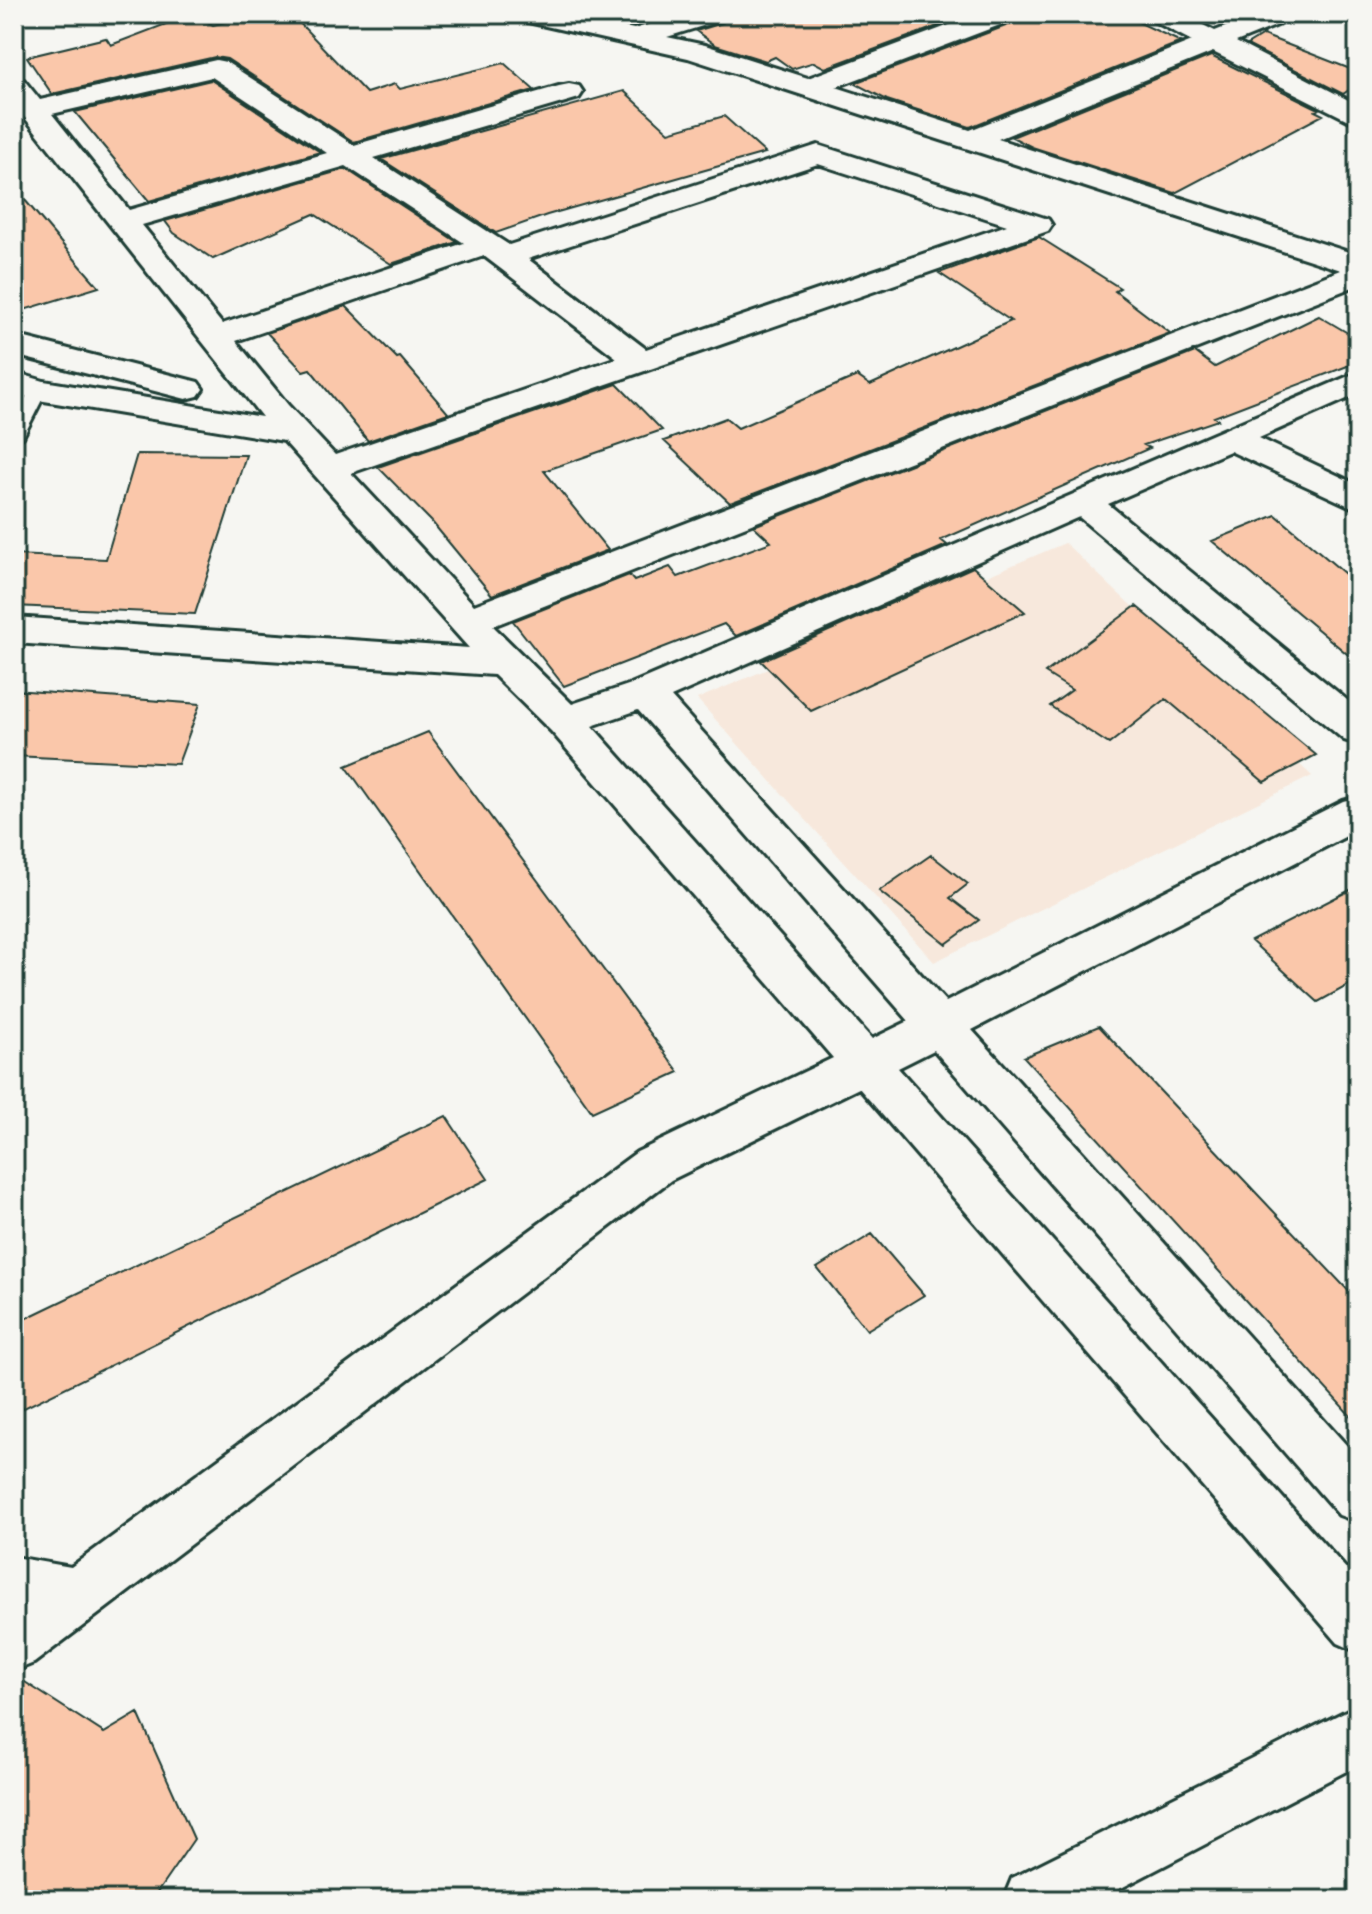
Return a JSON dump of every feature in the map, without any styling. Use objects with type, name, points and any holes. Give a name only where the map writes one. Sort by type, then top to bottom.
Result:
[{"type":"street","points":[[528,14],[695,51],[1358,265]]},
{"type":"street","points":[[637,37],[713,14]]},
{"type":"street","points":[[808,88],[1004,14]]},
{"type":"street","points":[[1161,14],[1358,116]]},
{"type":"street","points":[[974,139],[1281,14]]},
{"type":"street","points":[[644,363],[496,250],[216,68],[24,98],[286,422],[505,663],[565,721],[1358,1624]]},
{"type":"street","points":[[123,221],[569,92]]},
{"type":"street","points":[[216,337],[818,154],[1037,225],[644,363],[329,469]]},
{"type":"street","points":[[467,622],[1358,274]]},
{"type":"street","points":[[14,345],[286,422]]},
{"type":"street","points":[[565,721],[645,693],[1358,382]]},
{"type":"street","points":[[26,386],[286,422]]},
{"type":"street","points":[[1231,438],[1358,499]]},
{"type":"street","points":[[1083,502],[1358,730]]},
{"type":"street","points":[[14,630],[505,663]]},
{"type":"street","points":[[645,693],[1358,1497]]},
{"type":"street","points":[[14,1643],[654,1166],[865,1064],[1358,812]]},
{"type":"street","points":[[14,1584],[79,1595]]},
{"type":"street","points":[[1034,1900],[1358,1734]]},
{"type":"lane","points":[[14,437],[26,386]]},
{"type":"shaded area","points":[[1065,543],[1312,776],[934,962],[697,699]]},
{"type":"building","points":[[192,14],[213,25],[260,14],[281,14],[286,20],[295,18],[366,93],[395,84],[400,89],[504,63],[534,90],[354,142],[227,59],[215,57],[52,94],[27,57],[106,38],[111,45]]},
{"type":"building","points":[[729,14],[970,14],[825,68],[814,62],[792,69],[775,57],[766,61],[715,45],[696,31],[723,23]]},
{"type":"building","points":[[1020,14],[1121,14],[1181,42],[970,127],[887,100],[854,83],[1014,23]]},
{"type":"building","points":[[1263,35],[1358,72],[1358,84],[1343,94],[1247,45]]},
{"type":"building","points":[[1211,56],[1319,109],[1315,111],[1323,115],[1175,193],[1032,147],[1012,137]]},
{"type":"building","points":[[211,80],[320,152],[149,201],[75,112]]},
{"type":"building","points":[[624,91],[669,132],[724,116],[765,153],[547,215],[496,233],[381,159]]},
{"type":"building","points":[[346,169],[457,242],[391,264],[314,214],[213,259],[174,233],[165,221]]},
{"type":"building","points":[[14,187],[78,263],[99,287],[14,313]]},
{"type":"building","points":[[1039,237],[1120,288],[1115,291],[1170,333],[730,503],[664,441],[726,418],[738,428],[857,376],[870,385],[1011,321],[939,273]]},
{"type":"building","points":[[346,306],[397,358],[400,357],[448,413],[368,441],[310,369],[303,371],[267,333]]},
{"type":"building","points":[[1319,316],[1358,339],[1358,362],[1214,417],[1218,420],[1144,445],[1150,448],[941,540],[947,545],[736,636],[724,624],[564,686],[513,621],[629,575],[634,581],[670,567],[678,577],[771,542],[754,526],[1195,352],[1215,367]]},
{"type":"building","points":[[617,384],[662,430],[544,471],[608,550],[492,595],[432,522],[378,467]]},
{"type":"building","points":[[137,454],[246,455],[195,614],[14,606],[14,555],[106,559]]},
{"type":"building","points":[[1276,515],[1358,585],[1358,663],[1212,541]]},
{"type":"building","points":[[973,567],[1025,612],[811,711],[761,661]]},
{"type":"building","points":[[1136,606],[1316,755],[1264,782],[1166,699],[1109,744],[1050,706],[1072,690],[1045,673]]},
{"type":"building","points":[[14,690],[200,704],[178,764],[14,756]]},
{"type":"building","points":[[428,732],[679,1072],[592,1112],[346,766]]},
{"type":"building","points":[[931,855],[968,884],[950,898],[979,920],[946,944],[879,891]]},
{"type":"building","points":[[1358,886],[1358,980],[1318,1002],[1251,941]]},
{"type":"building","points":[[1099,1026],[1358,1301],[1358,1424],[1024,1057]]},
{"type":"building","points":[[446,1116],[488,1179],[14,1413],[14,1324]]},
{"type":"building","points":[[872,1234],[924,1295],[867,1330],[817,1268]]},
{"type":"building","points":[[14,1675],[104,1733],[138,1713],[194,1839],[152,1900],[14,1900]]}]
